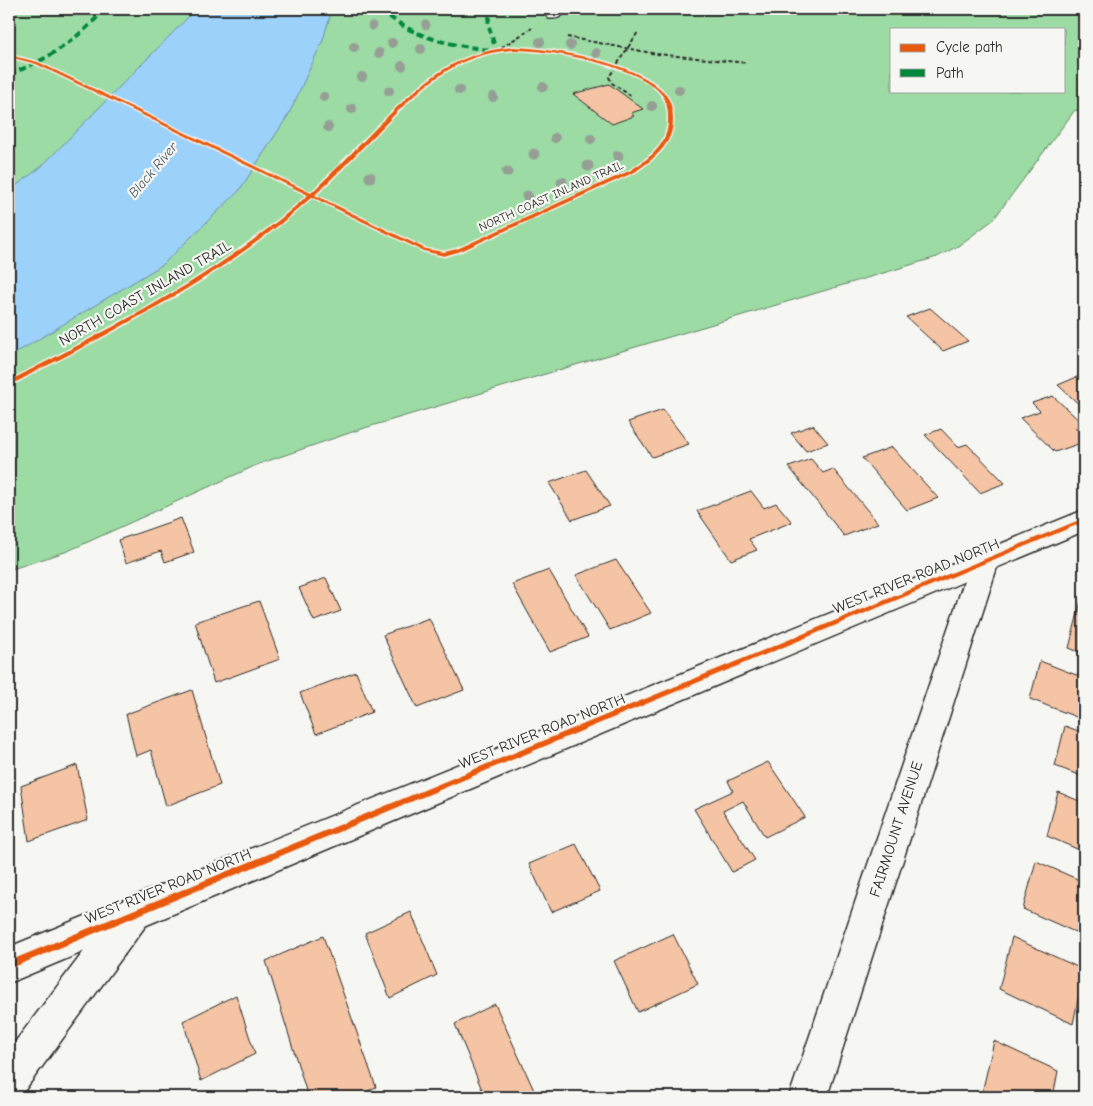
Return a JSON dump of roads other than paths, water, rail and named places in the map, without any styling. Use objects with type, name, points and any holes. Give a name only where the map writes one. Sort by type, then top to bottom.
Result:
[{"type":"street","name":"WEST RIVER ROAD NORTH","points":[[9,965],[984,561],[1081,524]]},
{"type":"street","name":"FAIRMOUNT AVENUE","points":[[808,1097],[984,561]]},
{"type":"street","points":[[9,1081],[134,913]]},
{"type":"water","name":"Black River","points":[[196,9],[332,9],[323,40],[289,114],[239,191],[162,265],[9,357],[9,191],[41,167]]}]
